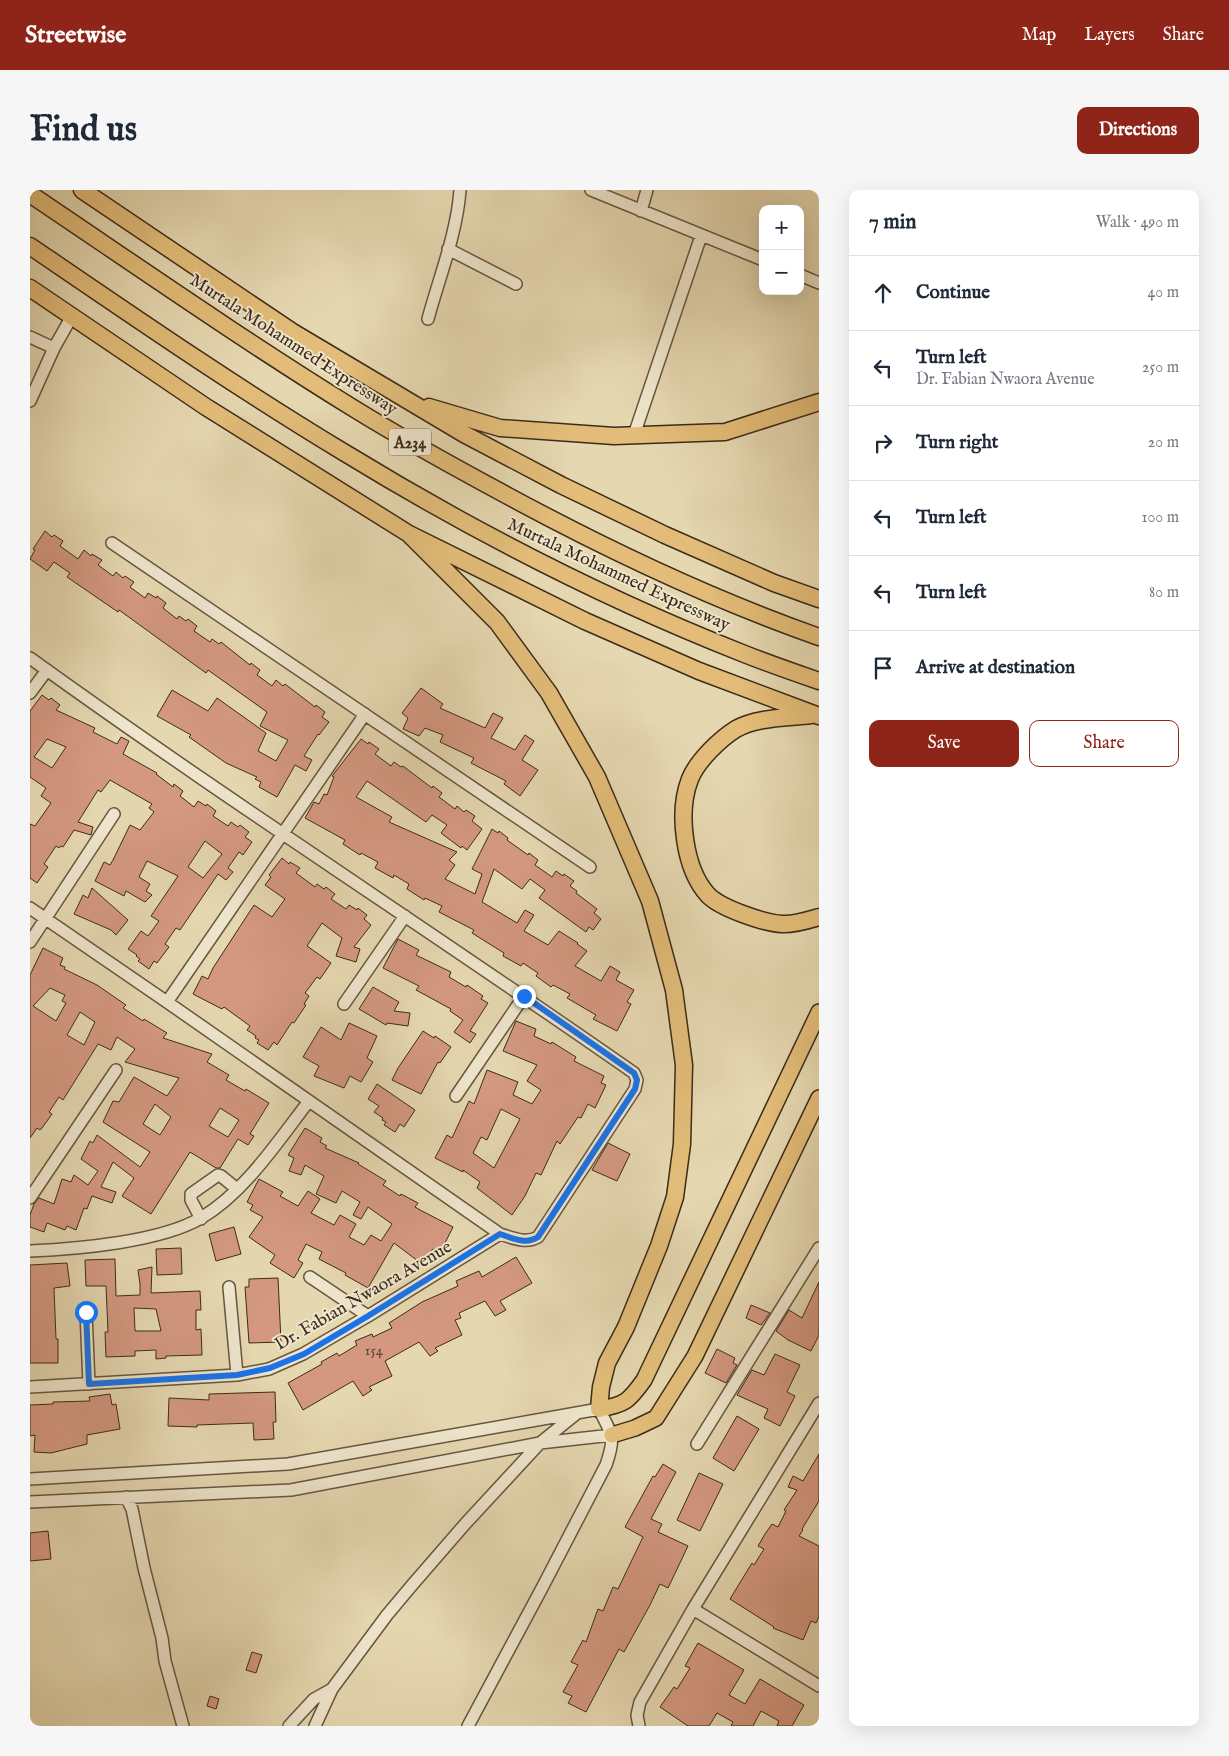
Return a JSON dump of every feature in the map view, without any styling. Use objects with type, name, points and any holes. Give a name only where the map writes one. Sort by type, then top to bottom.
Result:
[{"type":"highway","name":"Murtala Mohammed Expressway","points":[[82,190],[291,331],[464,434],[575,492],[665,535],[756,575],[819,599]]},
{"type":"highway","name":"Murtala Mohammed Expressway","points":[[30,194],[253,344],[354,409],[459,470],[564,526],[680,582],[819,637]]},
{"type":"highway","name":"Murtala Mohammed Expressway","points":[[30,246],[236,386],[445,512],[552,567],[646,612],[742,654],[819,681]]},
{"type":"highway","points":[[30,288],[206,407],[409,534],[585,621],[699,671],[818,715]]},
{"type":"highway","points":[[406,400],[500,428],[614,436],[725,432],[819,402]]},
{"type":"highway","points":[[409,534],[497,622],[549,693],[596,777],[650,901],[674,990],[684,1065],[682,1144],[676,1196],[659,1246],[626,1328],[607,1363],[601,1386],[599,1409]]},
{"type":"highway","points":[[818,715],[762,721],[737,729],[710,750],[690,778],[684,806],[685,840],[693,872],[709,896],[731,909],[753,918],[783,925],[819,917]]},
{"type":"main road","points":[[599,1409],[616,1406],[631,1398],[644,1380],[819,1012]]},
{"type":"main road","points":[[612,1435],[635,1428],[656,1418],[695,1356],[819,1098]]},
{"type":"street","points":[[428,319],[448,249],[460,190]]},
{"type":"street","points":[[591,190],[759,258]]},
{"type":"street","points":[[641,211],[647,190]]},
{"type":"street","points":[[634,435],[701,236]]},
{"type":"street","points":[[448,249],[516,284]]},
{"type":"street","points":[[804,277],[819,283]]},
{"type":"street","points":[[30,401],[54,348],[72,316]]},
{"type":"street","points":[[30,337],[54,348]]},
{"type":"street","points":[[112,544],[590,867]]},
{"type":"street","points":[[30,658],[282,833],[524,996],[634,1073],[637,1080],[635,1089],[538,1237],[530,1241],[516,1239],[500,1234],[30,908]]},
{"type":"street","points":[[30,694],[47,670]]},
{"type":"street","points":[[167,1002],[365,714]]},
{"type":"street","points":[[30,942],[114,814]]},
{"type":"street","points":[[344,1004],[405,916]]},
{"type":"street","points":[[456,1096],[524,996]]},
{"type":"street","points":[[30,1198],[116,1070]]},
{"type":"street","points":[[30,1250],[66,1249],[145,1237],[201,1219],[224,1202],[246,1180],[309,1101]]},
{"type":"street","points":[[201,1219],[191,1200],[191,1194],[218,1175],[237,1189]]},
{"type":"street","name":"Dr. Fabian Nwaora Avenue","points":[[30,1387],[237,1375],[270,1368],[304,1354],[500,1234]]},
{"type":"street","points":[[697,1444],[819,1248]]},
{"type":"street","points":[[310,1277],[368,1316]]},
{"type":"street","points":[[229,1287],[237,1375]]},
{"type":"street","points":[[86,1312],[89,1384]]},
{"type":"street","points":[[639,1726],[637,1715],[640,1702],[693,1609],[819,1403]]},
{"type":"street","points":[[30,1479],[288,1464],[599,1409],[612,1435],[612,1448],[606,1465],[468,1726]]},
{"type":"street","points":[[315,1726],[332,1689],[387,1615],[413,1584],[540,1443],[578,1413]]},
{"type":"street","points":[[30,1502],[291,1490],[540,1443],[612,1435]]},
{"type":"street","points":[[126,1498],[132,1509],[144,1568],[162,1638],[165,1661],[183,1726]]},
{"type":"street","points":[[693,1609],[818,1684]]},
{"type":"street","points":[[289,1726],[314,1699],[332,1689]]},
{"type":"building","points":[[45,531],[52,537],[54,535],[63,541],[60,546],[78,559],[84,550],[91,556],[92,554],[102,560],[98,565],[113,576],[116,572],[123,578],[125,576],[134,582],[130,587],[145,598],[148,593],[156,598],[157,596],[166,603],[163,608],[177,619],[179,616],[186,621],[188,619],[197,626],[194,631],[210,642],[212,639],[219,644],[221,642],[250,665],[251,663],[260,670],[257,675],[272,686],[276,680],[283,686],[285,684],[315,707],[316,705],[325,712],[322,717],[329,722],[318,734],[304,756],[312,760],[306,771],[295,765],[277,797],[259,787],[261,782],[255,779],[257,777],[226,763],[189,737],[191,735],[157,716],[172,690],[208,711],[217,698],[266,733],[258,751],[276,761],[288,740],[260,726],[267,712],[208,670],[206,673],[119,610],[118,612],[67,577],[70,573],[54,562],[47,571],[30,559],[35,550],[33,549]]},
{"type":"building","points":[[421,688],[443,704],[440,708],[485,728],[493,713],[503,718],[491,738],[515,750],[525,735],[534,741],[522,760],[538,770],[520,796],[504,784],[506,781],[471,763],[474,758],[440,742],[443,735],[425,728],[419,736],[403,729],[408,718],[402,713]]},
{"type":"building","points":[[42,695],[49,700],[51,698],[60,705],[56,710],[95,728],[93,732],[117,744],[121,737],[129,741],[123,754],[157,773],[173,787],[174,784],[183,791],[180,796],[194,807],[198,801],[206,806],[207,804],[216,811],[213,816],[228,826],[231,822],[238,827],[240,825],[249,832],[245,837],[252,842],[243,855],[239,852],[228,868],[233,872],[226,880],[218,874],[180,930],[176,928],[165,944],[169,947],[157,963],[154,961],[149,969],[138,961],[140,959],[137,955],[128,949],[141,931],[148,936],[159,921],[151,916],[178,876],[147,861],[139,877],[150,884],[146,891],[152,895],[145,902],[126,891],[124,896],[95,881],[104,862],[110,865],[130,825],[140,830],[154,812],[149,808],[152,804],[110,780],[101,792],[98,790],[78,822],[93,827],[91,835],[74,830],[63,847],[59,848],[56,846],[44,864],[48,867],[37,883],[30,878],[30,824],[35,826],[51,803],[41,796],[46,788],[30,777],[30,711]],"holes":[[[47,739],[66,747],[52,768],[34,757]],[[205,841],[222,854],[203,878],[188,867]]]},
{"type":"building","points":[[361,739],[379,749],[375,754],[391,766],[394,762],[401,767],[403,766],[432,788],[433,786],[442,793],[439,797],[455,809],[457,806],[464,812],[466,810],[475,816],[472,821],[482,829],[467,850],[462,846],[461,848],[441,833],[447,825],[432,815],[426,822],[367,781],[356,797],[392,817],[389,822],[457,852],[449,860],[455,865],[445,879],[475,894],[482,874],[472,869],[492,829],[498,833],[499,831],[508,838],[507,840],[538,860],[535,865],[552,877],[556,871],[574,881],[570,886],[597,909],[594,913],[601,919],[593,930],[589,927],[586,932],[539,898],[545,890],[530,879],[522,889],[494,869],[482,902],[517,923],[525,910],[534,915],[524,931],[548,945],[559,931],[578,943],[587,951],[575,966],[601,981],[610,966],[620,972],[616,980],[634,990],[627,1002],[631,1004],[617,1031],[593,1019],[596,1015],[567,998],[570,994],[553,985],[551,987],[536,976],[538,973],[523,963],[521,966],[503,956],[504,953],[472,933],[474,930],[439,912],[442,906],[425,898],[424,900],[407,889],[409,884],[394,875],[393,878],[375,868],[378,862],[361,853],[360,855],[343,844],[345,840],[305,818],[314,802],[319,804],[324,794],[327,795],[334,777],[332,776]]},
{"type":"building","points":[[282,858],[289,864],[290,862],[300,868],[296,873],[315,887],[317,884],[324,889],[326,887],[335,894],[331,899],[346,909],[349,905],[357,910],[358,908],[367,915],[364,919],[371,925],[354,947],[360,949],[356,962],[336,956],[342,938],[322,923],[307,946],[331,963],[320,979],[317,977],[305,993],[309,996],[304,1004],[306,1005],[294,1023],[292,1022],[277,1045],[274,1042],[268,1050],[257,1043],[259,1040],[255,1038],[256,1036],[247,1030],[250,1026],[224,1007],[222,1009],[193,994],[202,976],[208,979],[213,968],[254,905],[272,917],[285,899],[265,885],[271,877],[269,875]]},
{"type":"building","points":[[92,888],[128,920],[116,935],[111,930],[74,914],[83,895],[88,898]]},
{"type":"building","points":[[398,939],[419,950],[416,955],[451,972],[449,977],[466,987],[467,985],[483,996],[481,999],[488,1003],[470,1031],[476,1034],[470,1043],[454,1032],[463,1020],[450,1011],[451,1009],[416,990],[419,986],[383,968]]},
{"type":"building","points":[[43,948],[63,958],[60,965],[65,967],[64,969],[97,985],[126,1005],[123,1008],[167,1033],[163,1038],[212,1054],[207,1062],[229,1075],[226,1080],[269,1103],[250,1134],[254,1136],[248,1145],[238,1139],[220,1168],[216,1168],[190,1152],[151,1214],[122,1196],[134,1178],[113,1162],[101,1187],[116,1192],[112,1203],[92,1196],[87,1209],[84,1208],[76,1230],[67,1226],[65,1230],[47,1223],[44,1232],[30,1227],[30,1215],[34,1204],[39,1198],[54,1204],[62,1179],[71,1182],[74,1175],[88,1185],[98,1171],[81,1159],[90,1141],[93,1143],[97,1135],[140,1167],[150,1152],[103,1122],[113,1101],[119,1102],[134,1077],[167,1096],[179,1078],[125,1062],[135,1049],[117,1037],[111,1050],[98,1044],[63,1100],[59,1097],[49,1112],[52,1114],[42,1128],[40,1130],[37,1128],[30,1138],[30,975]],"holes":[[[50,988],[65,995],[62,1001],[66,1003],[56,1021],[33,1006]],[[80,1012],[95,1022],[84,1045],[67,1035]],[[155,1104],[171,1117],[160,1135],[143,1124]],[[220,1108],[239,1120],[228,1137],[209,1126]]]},
{"type":"building","points":[[373,987],[399,1002],[394,1011],[410,1013],[408,1026],[387,1023],[386,1025],[359,1009]]},
{"type":"building","points":[[516,1021],[536,1029],[534,1036],[551,1044],[552,1042],[576,1057],[574,1061],[604,1076],[601,1083],[606,1085],[595,1108],[588,1104],[581,1118],[578,1117],[560,1144],[557,1141],[541,1175],[536,1173],[525,1196],[512,1215],[477,1188],[480,1182],[463,1170],[463,1172],[435,1158],[447,1135],[452,1138],[469,1101],[474,1104],[487,1070],[518,1082],[513,1095],[532,1104],[541,1090],[527,1081],[537,1065],[503,1051]],"holes":[[[501,1109],[520,1119],[494,1168],[473,1153],[481,1137],[487,1140]]]},
{"type":"building","points":[[349,1023],[377,1036],[367,1058],[373,1062],[361,1082],[350,1076],[344,1088],[314,1076],[319,1066],[303,1057],[321,1027],[341,1040]]},
{"type":"building","points":[[423,1031],[434,1038],[435,1036],[451,1047],[440,1063],[438,1062],[421,1094],[392,1080]]},
{"type":"building","points":[[377,1084],[415,1110],[404,1127],[400,1124],[395,1132],[384,1125],[386,1122],[382,1120],[383,1118],[374,1112],[379,1106],[368,1099]]},
{"type":"building","points":[[305,1128],[322,1138],[320,1142],[327,1146],[325,1148],[359,1163],[386,1181],[383,1185],[400,1196],[401,1194],[418,1203],[415,1207],[453,1227],[440,1253],[433,1249],[422,1264],[394,1243],[368,1288],[345,1275],[346,1273],[319,1259],[322,1252],[306,1244],[298,1260],[303,1263],[294,1278],[270,1263],[275,1255],[249,1237],[263,1217],[250,1210],[253,1205],[247,1202],[259,1179],[283,1192],[280,1196],[298,1206],[308,1191],[320,1199],[311,1213],[334,1225],[340,1215],[356,1224],[349,1237],[364,1245],[371,1235],[381,1241],[392,1224],[368,1207],[361,1219],[353,1215],[360,1202],[342,1191],[336,1203],[316,1194],[324,1176],[305,1165],[301,1175],[289,1171],[294,1158],[288,1155]]},
{"type":"building","points":[[608,1143],[630,1154],[617,1181],[592,1170]]},
{"type":"building","points":[[234,1227],[241,1254],[216,1261],[209,1234]]},
{"type":"building","points":[[181,1248],[182,1274],[157,1275],[156,1249]]},
{"type":"building","points":[[516,1257],[532,1283],[500,1301],[506,1310],[495,1316],[485,1301],[459,1313],[461,1318],[455,1320],[462,1335],[435,1348],[438,1351],[430,1356],[419,1342],[385,1361],[392,1376],[369,1387],[372,1390],[363,1396],[353,1381],[303,1410],[288,1383],[322,1364],[321,1362],[337,1353],[339,1356],[357,1345],[355,1341],[372,1334],[373,1337],[392,1328],[389,1323],[422,1302],[458,1286],[456,1281],[479,1271],[482,1277]]},
{"type":"building","points":[[115,1259],[116,1296],[140,1295],[138,1270],[152,1267],[151,1293],[200,1291],[201,1310],[196,1310],[196,1330],[201,1329],[202,1355],[166,1356],[166,1358],[156,1359],[156,1350],[135,1351],[135,1356],[106,1357],[105,1332],[108,1332],[106,1286],[86,1286],[85,1260]],"holes":[[[134,1308],[156,1309],[161,1331],[135,1331]]]},
{"type":"building","points":[[67,1263],[70,1286],[54,1288],[58,1363],[30,1363],[30,1265]]},
{"type":"building","points":[[278,1278],[281,1342],[249,1343],[245,1287],[249,1287],[249,1279]]},
{"type":"building","points":[[819,1282],[819,1335],[811,1351],[788,1340],[776,1331],[789,1310],[802,1318]]},
{"type":"building","points":[[751,1305],[770,1313],[761,1325],[746,1318]]},
{"type":"building","points":[[717,1349],[735,1358],[733,1363],[737,1365],[726,1383],[705,1373]]},
{"type":"building","points":[[775,1354],[800,1365],[787,1392],[795,1396],[780,1426],[764,1418],[768,1409],[737,1395],[752,1370],[764,1375]]},
{"type":"building","points":[[275,1392],[276,1422],[273,1422],[274,1439],[254,1440],[253,1423],[197,1425],[197,1427],[168,1426],[169,1398],[209,1400],[209,1394]]},
{"type":"building","points":[[110,1394],[112,1405],[116,1404],[120,1429],[87,1435],[87,1444],[51,1453],[34,1452],[35,1435],[30,1436],[30,1405],[90,1401],[89,1397]]},
{"type":"building","points":[[737,1416],[759,1429],[734,1471],[713,1458]]},
{"type":"building","points":[[819,1454],[819,1501],[799,1536],[819,1546],[819,1617],[816,1623],[811,1621],[803,1640],[773,1628],[730,1599],[752,1563],[754,1565],[764,1549],[758,1546],[765,1534],[772,1524],[778,1527],[786,1511],[784,1510],[797,1490],[788,1487],[793,1476],[803,1481]]},
{"type":"building","points":[[663,1464],[676,1472],[651,1519],[662,1524],[658,1532],[688,1546],[668,1588],[660,1584],[624,1652],[619,1649],[586,1712],[568,1703],[572,1696],[563,1692],[578,1665],[571,1662],[583,1640],[586,1642],[598,1609],[603,1611],[613,1587],[618,1589],[643,1537],[625,1527],[653,1476],[655,1477]]},
{"type":"building","points":[[699,1473],[723,1484],[700,1531],[677,1520]]},
{"type":"building","points":[[48,1531],[51,1559],[30,1561],[30,1533]]},
{"type":"building","points":[[698,1643],[744,1670],[729,1695],[745,1704],[760,1679],[804,1705],[792,1726],[777,1726],[779,1721],[761,1711],[753,1726],[731,1726],[733,1722],[717,1713],[709,1726],[688,1726],[660,1707],[674,1687],[677,1689],[690,1668],[685,1666]]},
{"type":"building","points":[[252,1652],[262,1655],[256,1673],[246,1670]]},
{"type":"building","points":[[210,1696],[219,1699],[216,1709],[207,1706]]},
{"type":"route","points":[[86,1312],[89,1384],[237,1375],[270,1368],[304,1354],[500,1234],[530,1241],[538,1237],[635,1089],[637,1080],[634,1073],[524,996]]}]
